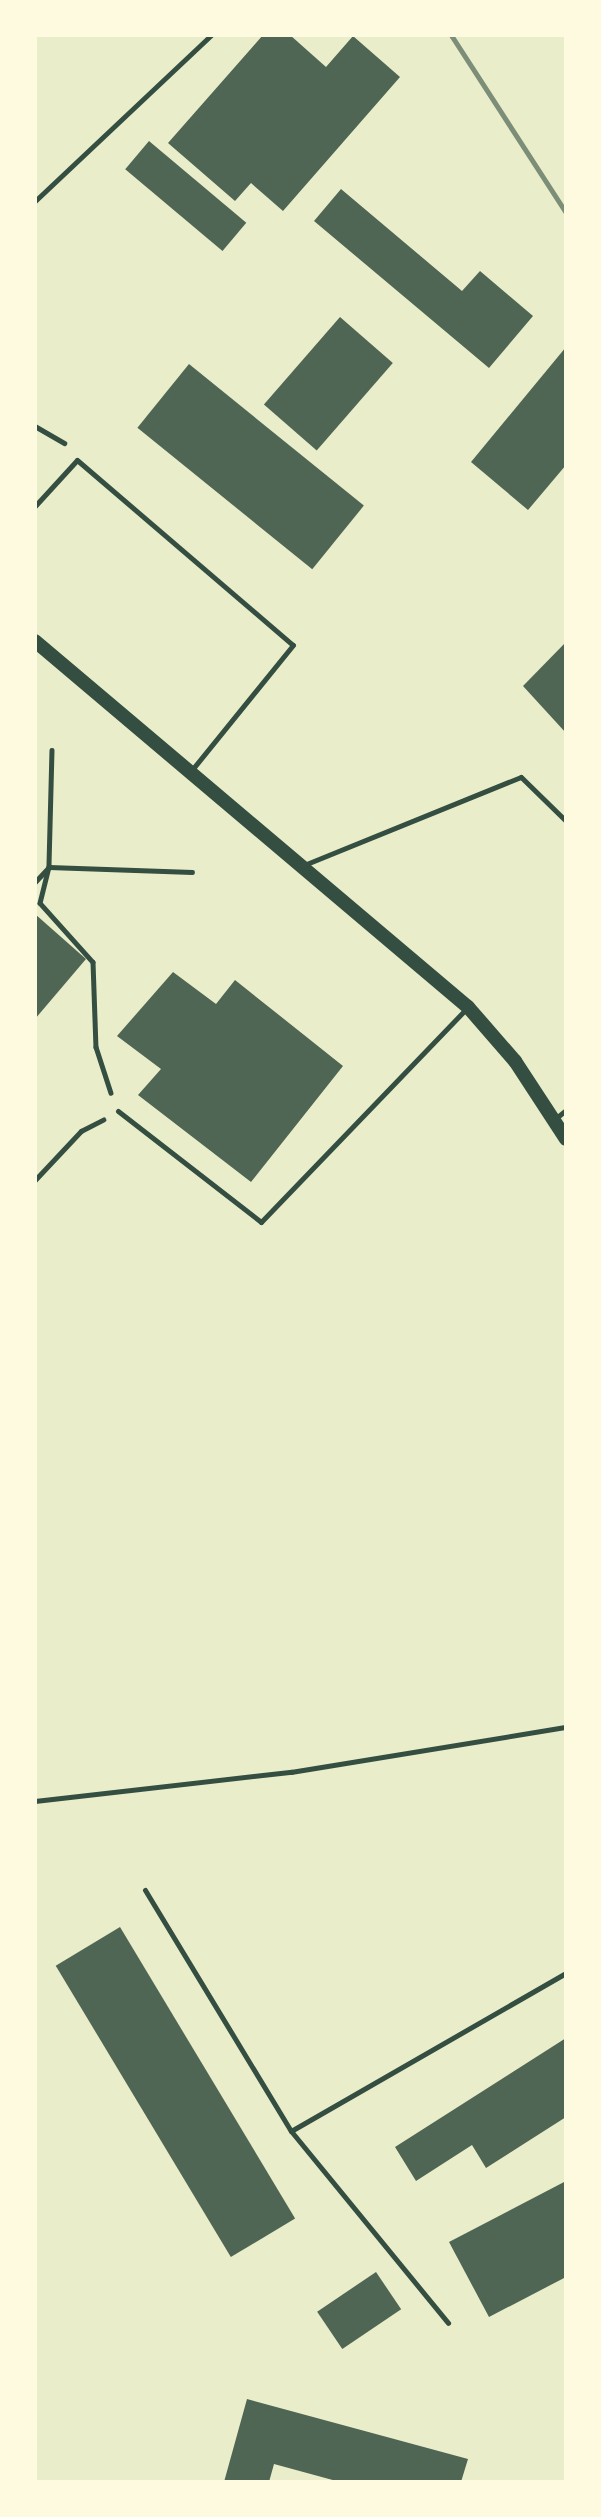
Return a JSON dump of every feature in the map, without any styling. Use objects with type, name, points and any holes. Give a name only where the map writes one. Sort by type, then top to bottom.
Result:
[{"type":"main road","points":[[35,641],[468,1007],[515,1061],[566,1139]]},
{"type":"lane","points":[[35,201],[211,35]]},
{"type":"lane","points":[[35,506],[78,460],[293,645],[191,771]]},
{"type":"lane","points":[[303,865],[520,777],[566,821]]},
{"type":"lane","points":[[118,1111],[261,1222],[468,1007]]},
{"type":"lane","points":[[554,1121],[566,1110]]},
{"type":"lane","points":[[145,1890],[291,2131],[448,2323]]},
{"type":"lane","points":[[291,2131],[566,1973]]},
{"type":"path","points":[[35,426],[70,446],[78,460]]},
{"type":"path","points":[[35,1180],[81,1131],[118,1111],[96,1047],[93,962],[40,903],[49,867],[52,750]]},
{"type":"path","points":[[35,882],[49,867],[192,872]]},
{"type":"path","points":[[35,1801],[291,1772],[566,1727]]},
{"type":"building","points":[[263,35],[290,35],[326,67],[353,36],[400,77],[283,211],[251,183],[235,201],[168,143]]},
{"type":"building","points":[[149,141],[246,223],[223,251],[125,169]]},
{"type":"building","points":[[341,189],[462,291],[480,271],[533,316],[489,368],[314,221]]},
{"type":"building","points":[[340,317],[393,363],[317,450],[264,405]]},
{"type":"building","points":[[566,347],[566,465],[528,510],[471,462]]},
{"type":"building","points":[[189,364],[364,506],[312,569],[137,428]]},
{"type":"building","points":[[566,642],[566,733],[523,686]]},
{"type":"building","points":[[35,914],[86,959],[35,1019]]},
{"type":"building","points":[[173,972],[216,1004],[235,980],[343,1066],[251,1182],[138,1095],[161,1069],[117,1036]]},
{"type":"building","points":[[120,1927],[295,2218],[231,2257],[56,1966]]},
{"type":"building","points":[[566,2038],[566,2117],[486,2168],[472,2145],[416,2181],[395,2147]]},
{"type":"building","points":[[566,2181],[566,2277],[489,2317],[449,2242]]},
{"type":"building","points":[[376,2272],[401,2309],[342,2349],[317,2312]]},
{"type":"building","points":[[247,2399],[468,2459],[461,2482],[340,2482],[274,2464],[269,2482],[224,2482]]},
{"type":"railway","points":[[451,35],[566,213]]}]
